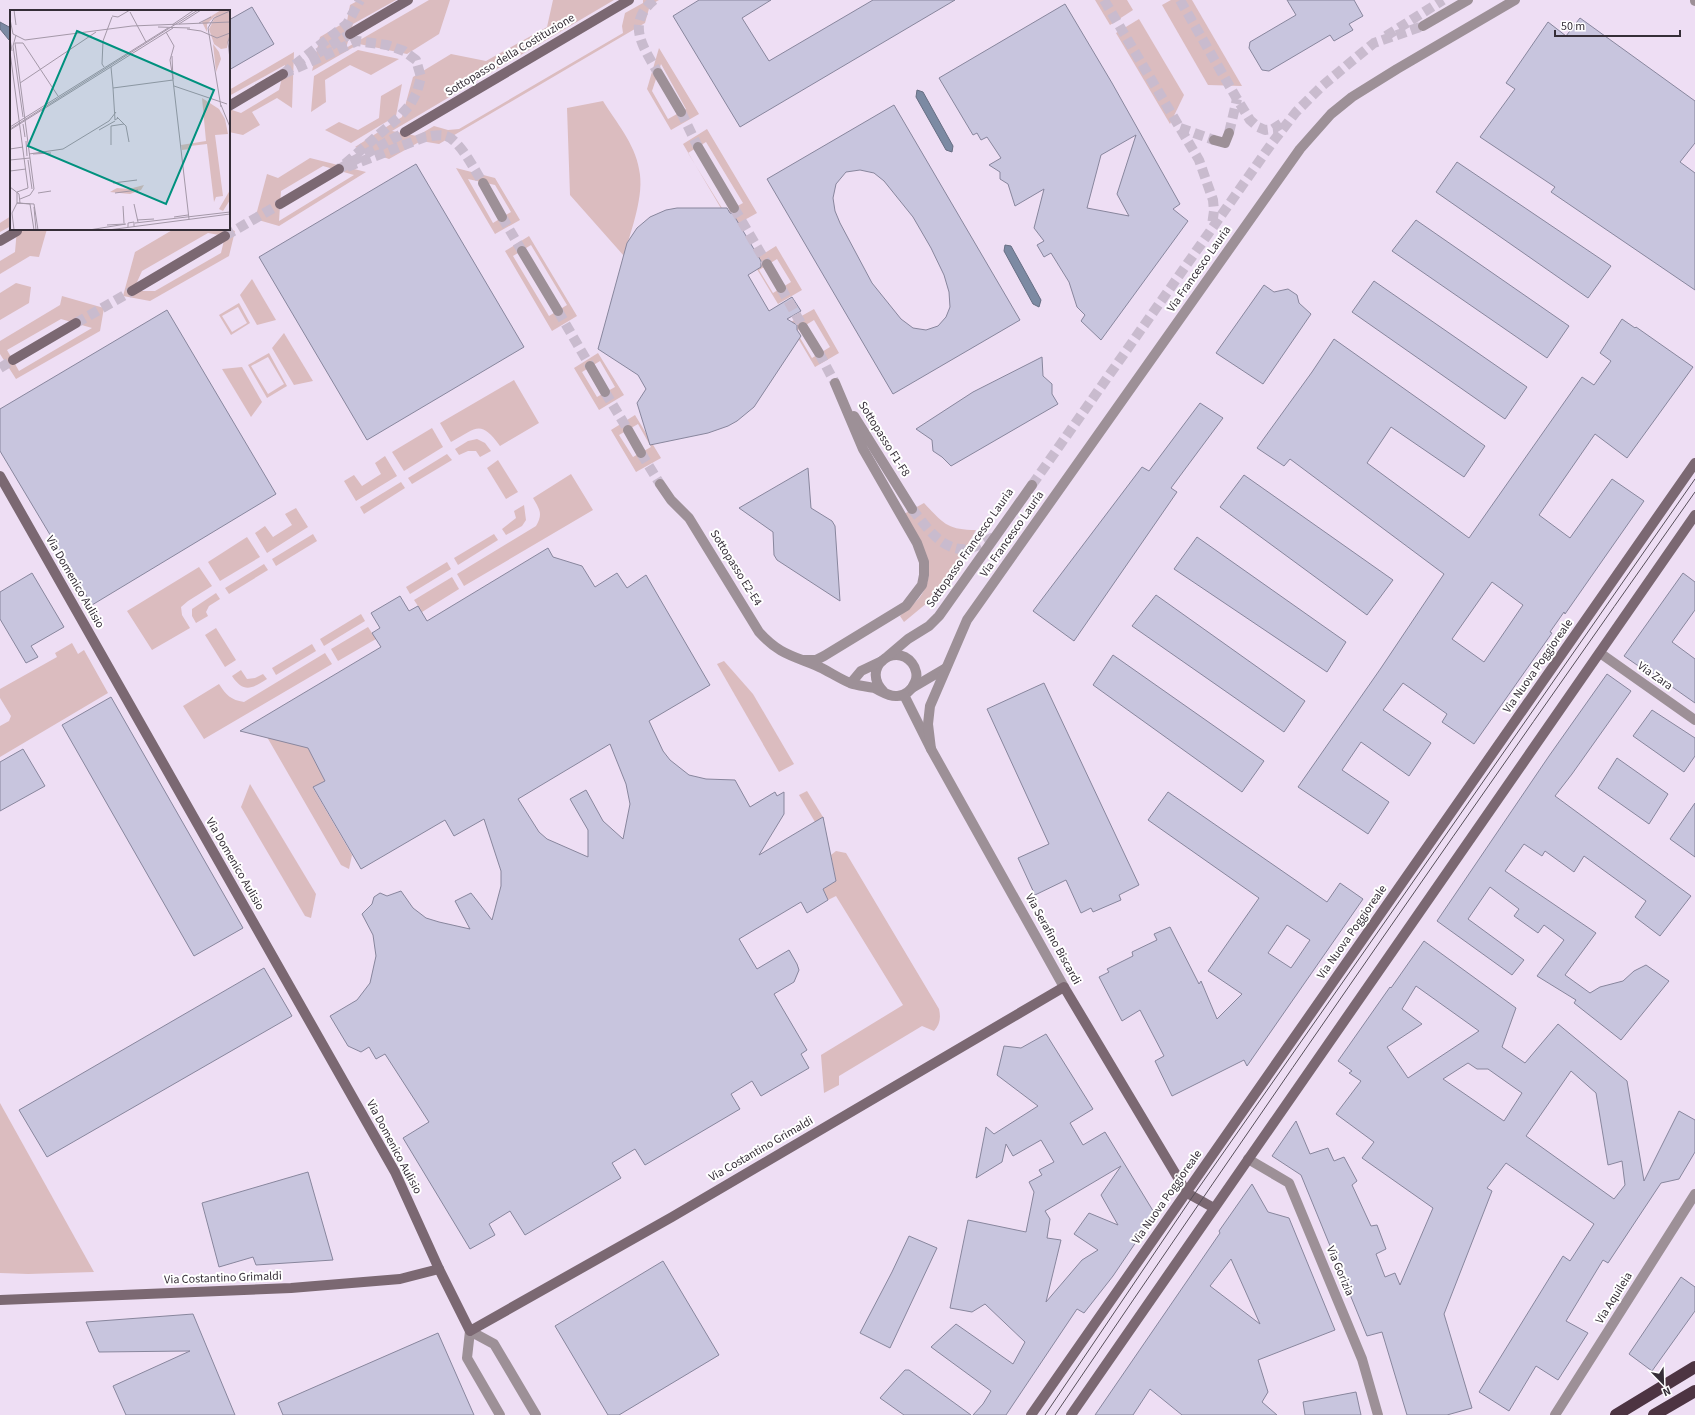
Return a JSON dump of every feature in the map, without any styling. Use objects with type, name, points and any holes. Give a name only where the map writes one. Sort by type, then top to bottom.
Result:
[{"type":"highway","points":[[1616,1415],[1695,1367]]},
{"type":"highway","points":[[1654,1415],[1695,1391]]},
{"type":"main road","points":[[350,34],[408,0]]},
{"type":"main road","name":"Sottopasso della Costituzione","points":[[405,132],[629,0]]},
{"type":"main road","points":[[230,105],[283,74]]},
{"type":"main road","points":[[280,204],[339,169]]},
{"type":"main road","points":[[0,241],[17,231]]},
{"type":"main road","points":[[132,291],[225,236]]},
{"type":"main road","points":[[13,360],[76,324]]},
{"type":"main road","name":"Via Nuova Poggioreale","points":[[1031,1415],[1695,463]]},
{"type":"main road","name":"Via Domenico Aulisio","points":[[0,476],[395,1172],[439,1269],[470,1331]]},
{"type":"main road","points":[[1071,1415],[1695,515]]},
{"type":"main road","name":"Via Serafino Biscardi","points":[[1064,987],[1186,1192]]},
{"type":"main road","name":"Via Costantino Grimaldi","points":[[470,1331],[678,1214],[1064,987]]},
{"type":"main road","points":[[1186,1192],[1214,1208]]},
{"type":"main road","name":"Via Costantino Grimaldi","points":[[2,1299],[291,1288],[400,1279],[439,1269]]},
{"type":"street","points":[[1423,26],[1468,0]]},
{"type":"street","name":"Via Francesco Lauria","points":[[931,749],[928,724],[930,706],[967,620],[1293,158],[1317,129],[1343,104],[1372,84],[1515,0]]},
{"type":"street","points":[[658,73],[681,112]]},
{"type":"street","points":[[1214,140],[1225,144],[1229,133]]},
{"type":"street","points":[[698,147],[734,208]]},
{"type":"street","points":[[483,182],[502,217]]},
{"type":"street","points":[[522,251],[558,311]]},
{"type":"street","points":[[767,264],[781,288]]},
{"type":"street","points":[[803,327],[819,353]]},
{"type":"street","points":[[590,366],[605,392]]},
{"type":"street","name":"Sottopasso F1-F8","points":[[796,659],[808,660],[824,656],[906,606],[922,585],[924,575],[924,562],[917,543],[863,449],[835,382],[912,509]]},
{"type":"street","points":[[628,430],[641,453]]},
{"type":"street","name":"Sottopasso E2-E4","points":[[660,484],[689,518],[759,632],[773,646],[782,653],[815,666],[851,683],[884,692]]},
{"type":"street","name":"Sottopasso Francesco Lauria","points":[[884,659],[908,639],[929,626],[939,616],[1032,485]]},
{"type":"street","name":"Via Zara","points":[[1600,653],[1695,720]]},
{"type":"street","points":[[851,683],[861,671],[884,659],[900,655],[912,662],[915,668],[916,675],[912,688]]},
{"type":"street","points":[[884,659],[878,665],[875,677],[876,683],[884,692],[897,696],[904,695],[912,688],[946,668]]},
{"type":"street","name":"Via Serafino Biscardi","points":[[904,695],[931,749],[1064,987]]},
{"type":"street","name":"Via Gorizia","points":[[1248,1159],[1289,1183],[1362,1359],[1378,1415]]},
{"type":"street","name":"Via Aquileia","points":[[1555,1415],[1695,1194]]},
{"type":"street","points":[[500,1415],[467,1358],[470,1331],[494,1344],[536,1415]]},
{"type":"shaded area","points":[[359,0],[396,0],[353,24],[346,48],[429,0],[450,0],[439,34],[407,54],[359,44],[312,71],[320,37],[347,21],[350,5]]},
{"type":"shaded area","points":[[553,0],[614,0],[392,131],[417,136],[434,126],[448,130],[459,129],[623,33],[622,26],[625,13],[643,3],[643,0],[659,0],[650,5],[645,23],[439,144],[421,141],[389,159],[355,147],[402,117],[413,77],[451,54],[486,61],[547,27]]},
{"type":"shaded area","points":[[1095,0],[1127,0],[1133,10],[1110,25]]},
{"type":"shaded area","points":[[1171,0],[1192,0],[1242,86],[1208,85],[1162,5]]},
{"type":"shaded area","points":[[1139,19],[1184,95],[1170,124],[1116,33]]},
{"type":"shaded area","points":[[659,48],[699,114],[671,130],[647,89]],"holes":[[[661,64],[686,109],[668,119],[652,91]]]},
{"type":"shaded area","points":[[358,50],[399,59],[371,75],[350,65],[325,80],[326,102],[311,112],[314,76]]},
{"type":"shaded area","points":[[294,52],[292,108],[277,98],[252,112],[260,125],[243,135],[230,132],[230,109],[241,113],[279,90],[285,65],[230,95],[230,89]]},
{"type":"shaded area","points":[[402,84],[396,116],[351,143],[325,130],[339,122],[358,130],[379,118],[381,96]]},
{"type":"shaded area","points":[[603,101],[634,151],[639,169],[639,201],[624,256],[570,195],[567,108]]},
{"type":"shaded area","points":[[707,129],[757,213],[732,227],[695,165],[725,213],[743,203],[706,142],[688,153],[683,144]]},
{"type":"shaded area","points":[[310,158],[366,172],[279,226],[255,219],[267,174],[278,178]],"holes":[[[323,166],[354,175],[279,221],[281,191]]]},
{"type":"shaded area","points":[[456,168],[495,178],[520,220],[495,234]],"holes":[[[468,179],[495,185],[511,212],[493,223]]]},
{"type":"shaded area","points":[[10,217],[10,227],[0,232],[0,223]]},
{"type":"shaded area","points":[[230,229],[235,231],[229,256],[150,301],[123,296],[135,252],[172,230]],"holes":[[[208,233],[225,236],[221,253],[155,291],[133,291],[142,271]]]},
{"type":"shaded area","points":[[17,230],[47,230],[39,257],[30,256],[0,274],[0,261],[15,252]]},
{"type":"shaded area","points":[[529,236],[577,316],[552,331],[505,251]],"holes":[[[531,245],[567,305],[549,316],[513,256]]]},
{"type":"shaded area","points":[[776,246],[802,290],[778,304],[752,261]],"holes":[[[777,259],[791,282],[773,293],[759,270]]]},
{"type":"shaded area","points":[[252,279],[276,320],[257,325],[240,295]]},
{"type":"shaded area","points":[[16,283],[31,287],[29,303],[0,320],[0,293]]},
{"type":"shaded area","points":[[62,296],[104,308],[100,331],[16,379],[0,354],[0,341],[60,305]],"holes":[[[61,319],[92,328],[19,371],[7,350]]]},
{"type":"shaded area","points":[[239,303],[250,323],[231,335],[219,315]],"holes":[[[238,307],[247,323],[232,332],[222,316]]]},
{"type":"shaded area","points":[[814,309],[839,353],[815,367],[789,323]],"holes":[[[814,320],[830,347],[812,358],[796,331]]]},
{"type":"shaded area","points":[[284,333],[313,381],[294,385],[272,348]]},
{"type":"shaded area","points":[[269,353],[287,386],[267,398],[248,365]],"holes":[[[268,357],[284,384],[268,394],[251,366]]]},
{"type":"shaded area","points":[[598,353],[624,395],[599,410],[574,368]],"holes":[[[600,361],[615,387],[597,397],[582,372]]]},
{"type":"shaded area","points":[[242,367],[262,402],[251,417],[222,369]]},
{"type":"shaded area","points":[[514,380],[539,423],[500,446],[488,432],[483,429],[473,430],[451,442],[440,423]]},
{"type":"shaded area","points":[[635,415],[661,458],[636,472],[611,430]],"holes":[[[638,424],[651,447],[633,457],[619,435]]]},
{"type":"shaded area","points":[[432,428],[443,447],[404,471],[392,452]]},
{"type":"shaded area","points":[[477,439],[485,443],[491,451],[480,457],[476,451],[468,451],[459,455],[455,449],[468,441]]},
{"type":"shaded area","points":[[447,454],[452,460],[412,484],[408,478]]},
{"type":"shaded area","points":[[385,456],[397,476],[356,501],[344,481],[354,475],[362,486],[381,474],[375,463]]},
{"type":"shaded area","points":[[498,460],[518,492],[506,499],[487,468]]},
{"type":"shaded area","points":[[571,474],[593,510],[464,586],[457,574],[536,526],[540,512],[533,498]]},
{"type":"shaded area","points":[[401,482],[405,488],[364,514],[360,507]]},
{"type":"shaded area","points":[[924,503],[946,524],[958,529],[976,530],[948,580],[933,598],[904,622],[900,616],[920,597],[927,584],[929,573],[925,552],[904,514]]},
{"type":"shaded area","points":[[524,505],[526,520],[522,526],[506,535],[502,529],[516,518],[514,511]]},
{"type":"shaded area","points":[[296,508],[308,527],[267,553],[255,533],[265,526],[273,537],[292,525],[285,514]]},
{"type":"shaded area","points":[[313,534],[317,541],[276,566],[272,559]]},
{"type":"shaded area","points":[[494,534],[498,540],[458,565],[454,558]]},
{"type":"shaded area","points":[[247,537],[260,557],[220,581],[208,562]]},
{"type":"shaded area","points":[[447,562],[451,569],[410,594],[406,587]]},
{"type":"shaded area","points":[[264,564],[268,570],[229,594],[225,588]]},
{"type":"shaded area","points":[[199,567],[212,586],[181,607],[182,615],[190,628],[152,650],[127,611]]},
{"type":"shaded area","points":[[452,577],[459,589],[422,612],[414,600]]},
{"type":"shaded area","points":[[216,593],[220,599],[209,606],[206,612],[208,616],[196,623],[192,616],[192,609]]},
{"type":"shaded area","points":[[361,614],[365,621],[324,646],[320,639]]},
{"type":"shaded area","points":[[368,627],[376,639],[338,661],[331,649]]},
{"type":"shaded area","points":[[216,628],[236,660],[225,667],[205,635]]},
{"type":"shaded area","points":[[72,643],[78,654],[84,650],[108,693],[0,757],[0,726],[9,721],[11,716],[0,698],[0,689],[57,657],[55,653]]},
{"type":"shaded area","points":[[312,644],[316,651],[276,675],[272,668]]},
{"type":"shaded area","points":[[325,653],[332,664],[204,739],[183,706],[219,684],[229,696],[244,702]]},
{"type":"shaded area","points":[[724,661],[753,694],[794,764],[779,772],[717,664]]},
{"type":"shaded area","points":[[241,670],[247,679],[255,678],[263,674],[267,679],[252,687],[244,687],[240,685],[232,676]]},
{"type":"shaded area","points":[[267,737],[308,748],[325,781],[313,788],[352,855],[349,869],[341,865]]},
{"type":"shaded area","points":[[250,784],[316,894],[311,918],[305,916],[241,807]]},
{"type":"shaded area","points":[[807,791],[823,817],[815,822],[799,795]]},
{"type":"shaded area","points":[[836,851],[846,853],[939,1009],[940,1018],[938,1026],[934,1031],[922,1026],[839,1076],[839,1085],[824,1093],[821,1055],[903,1005],[836,896],[828,900],[823,889],[836,881],[831,855]]},
{"type":"shaded area","points":[[0,1103],[94,1272],[28,1274],[0,1273]]},
{"type":"water","points":[[0,22],[10,27],[9,40],[0,29]]},
{"type":"water","points":[[917,90],[923,92],[953,146],[952,152],[946,150],[916,97]]},
{"type":"water","points":[[1005,245],[1011,246],[1041,300],[1039,307],[1033,304],[1004,251]]},
{"type":"building","points":[[699,0],[771,0],[742,18],[769,61],[873,0],[955,0],[740,127],[673,16]]},
{"type":"building","points":[[1287,0],[1354,0],[1363,16],[1349,24],[1353,30],[1334,41],[1330,35],[1269,71],[1262,70],[1249,48],[1250,42],[1296,15]]},
{"type":"building","points":[[1065,4],[1112,83],[1180,204],[1173,209],[1188,221],[1101,340],[1081,321],[1085,315],[1077,307],[1069,282],[1051,253],[1044,257],[1037,245],[1044,241],[1034,228],[1044,189],[1015,206],[1008,184],[1000,179],[1000,172],[989,165],[1001,158],[987,137],[981,140],[977,133],[973,135],[939,78]],"holes":[[[1136,135],[1117,194],[1129,216],[1087,208],[1101,155]]]},
{"type":"building","points":[[252,7],[274,44],[230,69],[230,19]]},
{"type":"building","points":[[1580,18],[1695,101],[1695,143],[1680,162],[1695,173],[1695,290],[1551,192],[1555,187],[1480,137],[1515,89],[1506,83],[1548,22],[1566,36]]},
{"type":"building","points":[[894,105],[1020,320],[893,394],[767,179]],"holes":[[[860,170],[874,173],[884,181],[913,217],[931,248],[944,275],[949,292],[950,307],[946,317],[938,326],[926,330],[913,328],[901,319],[872,283],[840,223],[835,211],[833,198],[836,184],[846,172]]]},
{"type":"building","points":[[1457,162],[1611,266],[1588,298],[1436,192]]},
{"type":"building","points":[[416,164],[524,347],[367,440],[259,257]]},
{"type":"building","points":[[677,208],[727,208],[730,213],[733,214],[761,261],[761,267],[748,275],[769,311],[792,297],[801,311],[787,319],[797,325],[797,330],[801,336],[754,407],[737,421],[708,433],[650,445],[637,403],[646,389],[638,375],[598,349],[627,243],[637,228],[650,217],[666,210]]},
{"type":"building","points":[[1416,220],[1569,326],[1547,358],[1392,251]]},
{"type":"building","points":[[1374,281],[1527,387],[1505,419],[1352,312]]},
{"type":"building","points":[[1264,285],[1274,292],[1288,289],[1297,295],[1299,303],[1311,314],[1263,384],[1216,353]]},
{"type":"building","points":[[167,310],[276,494],[92,605],[0,451],[0,409]]},
{"type":"building","points":[[1622,319],[1635,328],[1636,327],[1693,367],[1627,458],[1595,434],[1539,515],[1570,538],[1612,479],[1644,501],[1565,614],[1564,612],[1550,632],[1552,633],[1474,744],[1442,722],[1447,714],[1403,683],[1383,710],[1431,743],[1409,776],[1361,742],[1342,770],[1389,802],[1368,834],[1298,787],[1444,574],[1290,459],[1284,466],[1257,448],[1334,339],[1485,446],[1464,477],[1391,427],[1367,463],[1469,538],[1582,377],[1594,385],[1611,361],[1600,353]],"holes":[[[1492,582],[1523,605],[1484,662],[1452,639]]]},
{"type":"building","points":[[1042,357],[1043,376],[1052,384],[1052,394],[1058,404],[951,466],[933,451],[932,440],[916,429],[973,392]]},
{"type":"building","points":[[1200,403],[1223,418],[1171,488],[1177,492],[1074,641],[1033,611],[1142,467],[1149,471]]},
{"type":"building","points":[[808,468],[811,508],[832,521],[835,526],[840,601],[777,560],[774,555],[773,532],[739,508]]},
{"type":"building","points":[[1244,475],[1393,580],[1367,615],[1220,507]]},
{"type":"building","points":[[1197,537],[1346,642],[1327,672],[1174,569]]},
{"type":"building","points":[[548,548],[553,557],[582,566],[595,587],[617,573],[627,588],[646,575],[710,685],[649,721],[663,751],[670,760],[689,775],[706,779],[735,780],[750,807],[775,792],[777,796],[784,792],[784,814],[759,855],[823,817],[836,881],[823,889],[828,900],[807,913],[801,902],[739,939],[757,969],[789,950],[797,964],[799,970],[794,982],[774,994],[807,1050],[801,1054],[809,1068],[761,1096],[752,1081],[731,1094],[740,1109],[645,1165],[635,1149],[612,1163],[621,1178],[525,1235],[510,1211],[489,1224],[495,1235],[470,1249],[403,1138],[429,1122],[385,1054],[376,1059],[369,1047],[361,1052],[348,1046],[330,1016],[357,1000],[370,983],[376,956],[373,935],[362,914],[372,904],[374,897],[380,893],[387,896],[401,891],[413,908],[426,918],[470,929],[455,901],[471,893],[492,920],[501,886],[501,871],[484,819],[454,836],[445,820],[361,869],[313,787],[325,781],[308,748],[240,731],[381,647],[372,633],[380,628],[371,613],[400,596],[409,611],[418,606],[427,621]],"holes":[[[610,744],[626,784],[630,804],[623,839],[603,821],[586,790],[570,799],[588,830],[588,857],[547,839],[539,832],[518,799]]]},
{"type":"building","points":[[32,573],[64,627],[31,646],[38,657],[26,663],[0,619],[0,592]]},
{"type":"building","points":[[1683,573],[1695,582],[1695,610],[1672,642],[1695,659],[1695,703],[1651,672],[1650,674],[1624,656]]},
{"type":"building","points":[[1156,595],[1305,701],[1284,732],[1132,626]]},
{"type":"building","points":[[1113,655],[1264,761],[1242,792],[1093,685]]},
{"type":"building","points":[[1607,674],[1631,691],[1555,796],[1691,896],[1660,936],[1635,917],[1646,901],[1584,856],[1574,872],[1545,851],[1542,856],[1524,844],[1505,871],[1596,933],[1565,975],[1590,993],[1600,987],[1623,981],[1634,971],[1646,965],[1669,981],[1621,1040],[1574,1003],[1576,1000],[1537,976],[1564,940],[1544,925],[1538,933],[1514,916],[1519,909],[1490,887],[1468,919],[1524,960],[1512,975],[1437,921],[1549,756]]},
{"type":"building","points":[[1044,683],[1139,885],[1119,895],[1121,900],[1093,912],[1091,908],[1081,913],[1066,880],[1035,895],[1018,858],[1049,844],[987,709]]},
{"type":"building","points":[[111,697],[243,928],[194,956],[62,725]]},
{"type":"building","points":[[1652,710],[1695,738],[1695,756],[1684,772],[1633,736]]},
{"type":"building","points":[[23,749],[45,786],[0,811],[0,762]]},
{"type":"building","points":[[1617,758],[1668,794],[1649,824],[1598,788]]},
{"type":"building","points":[[1168,792],[1327,902],[1340,883],[1363,899],[1247,1066],[1244,1060],[1172,1096],[1155,1061],[1164,1056],[1140,1010],[1122,1021],[1099,977],[1109,972],[1107,969],[1133,956],[1132,952],[1157,940],[1154,934],[1170,927],[1199,984],[1201,981],[1217,1019],[1242,994],[1208,971],[1259,898],[1148,820]],"holes":[[[1287,925],[1310,940],[1291,968],[1268,953]]]},
{"type":"building","points":[[1695,803],[1695,857],[1670,839]]},
{"type":"building","points":[[1424,941],[1516,1008],[1502,1047],[1525,1063],[1558,1024],[1627,1081],[1644,1181],[1679,1111],[1695,1120],[1695,1152],[1679,1179],[1661,1183],[1608,1263],[1603,1260],[1566,1321],[1588,1333],[1558,1380],[1536,1366],[1509,1411],[1479,1392],[1563,1256],[1570,1261],[1594,1224],[1506,1163],[1487,1188],[1492,1191],[1444,1314],[1472,1408],[1447,1415],[1407,1415],[1382,1332],[1367,1336],[1301,1175],[1272,1156],[1296,1121],[1310,1154],[1328,1148],[1334,1161],[1344,1157],[1357,1181],[1352,1185],[1371,1226],[1377,1225],[1386,1249],[1376,1254],[1385,1277],[1395,1273],[1400,1285],[1433,1208],[1362,1158],[1374,1142],[1336,1114],[1361,1081],[1349,1073],[1352,1071],[1338,1061],[1390,987],[1391,988]],"holes":[[[1416,986],[1479,1031],[1408,1078],[1387,1047],[1422,1024],[1402,1009]],[[1468,1063],[1477,1069],[1488,1069],[1522,1093],[1504,1121],[1443,1079]],[[1571,1071],[1596,1093],[1608,1165],[1622,1161],[1625,1185],[1614,1199],[1526,1136]]]},
{"type":"building","points":[[264,968],[292,1016],[47,1157],[19,1110]]},
{"type":"building","points":[[1046,1034],[1093,1109],[1070,1123],[1083,1145],[1105,1132],[1155,1214],[1113,1276],[1084,1313],[1077,1309],[1006,1415],[973,1415],[983,1404],[991,1391],[931,1347],[956,1324],[1013,1364],[1025,1342],[985,1304],[972,1312],[950,1308],[968,1220],[1026,1232],[1034,1192],[1029,1182],[1042,1175],[1039,1170],[1054,1162],[1041,1140],[1013,1156],[1006,1144],[1002,1162],[976,1178],[986,1127],[994,1134],[1038,1106],[997,1075],[1004,1046],[1021,1048]],"holes":[[[1121,1166],[1101,1195],[1118,1225],[1089,1213],[1074,1234],[1098,1250],[1082,1260],[1046,1302],[1061,1240],[1047,1238],[1050,1219],[1045,1211]]]},
{"type":"building","points":[[308,1172],[333,1260],[256,1265],[253,1257],[219,1267],[202,1203]]},
{"type":"building","points":[[1252,1184],[1268,1212],[1289,1218],[1335,1330],[1258,1360],[1268,1392],[1262,1402],[1277,1415],[1182,1415],[1150,1389],[1133,1415],[1095,1415],[1220,1233],[1219,1231]],"holes":[[[1231,1259],[1260,1324],[1210,1286]]]},
{"type":"building","points":[[909,1236],[937,1248],[890,1348],[860,1333]]},
{"type":"building","points":[[663,1261],[719,1355],[619,1415],[608,1415],[555,1326]]},
{"type":"building","points":[[1681,1277],[1695,1287],[1695,1311],[1652,1371],[1629,1354]]},
{"type":"building","points":[[193,1314],[235,1415],[126,1415],[113,1386],[190,1351],[99,1352],[86,1322]]},
{"type":"building","points":[[438,1333],[474,1415],[283,1415],[278,1403]]},
{"type":"building","points":[[905,1370],[909,1370],[971,1415],[904,1415],[880,1398]]},
{"type":"building","points":[[1356,1392],[1361,1415],[1305,1415],[1303,1402]]},
{"type":"tunnel","points":[[283,74],[347,24],[360,0]]},
{"type":"tunnel","points":[[654,0],[645,9],[640,18],[639,27],[643,45],[658,73]]},
{"type":"tunnel","points":[[1104,0],[1199,160],[1213,200],[1214,211],[1212,225]]},
{"type":"tunnel","points":[[1180,0],[1250,120],[1258,127],[1265,130],[1273,129],[1284,122]]},
{"type":"tunnel","points":[[1386,36],[1443,0]]},
{"type":"tunnel","points":[[1032,485],[1272,143],[1296,112],[1322,86],[1374,43],[1423,26]]},
{"type":"tunnel","points":[[318,53],[350,34]]},
{"type":"tunnel","points":[[283,74],[357,41],[387,45],[404,51],[416,60],[421,77],[417,92],[410,105],[399,117],[339,169]]},
{"type":"tunnel","points":[[1229,133],[1237,99]]},
{"type":"tunnel","points":[[681,112],[698,147]]},
{"type":"tunnel","points":[[1180,128],[1214,140]]},
{"type":"tunnel","points":[[339,169],[405,132]]},
{"type":"tunnel","points":[[347,167],[425,137],[444,135],[457,143],[462,149],[483,183]]},
{"type":"tunnel","points":[[225,236],[280,204]]},
{"type":"tunnel","points":[[734,208],[767,264]]},
{"type":"tunnel","points":[[502,217],[522,251]]},
{"type":"tunnel","points":[[781,288],[803,327]]},
{"type":"tunnel","points":[[76,323],[132,291]]},
{"type":"tunnel","points":[[558,311],[590,366]]},
{"type":"tunnel","points":[[819,353],[835,383]]},
{"type":"tunnel","points":[[0,368],[13,360]]},
{"type":"tunnel","points":[[605,392],[628,430]]},
{"type":"tunnel","points":[[641,453],[660,484]]},
{"type":"tunnel","points":[[912,509],[929,530],[943,542],[959,549],[968,549],[996,536]]},
{"type":"tram line","points":[[1045,1415],[1193,1196],[1695,479]]},
{"type":"tram line","points":[[1055,1415],[1373,952],[1695,492]]}]
